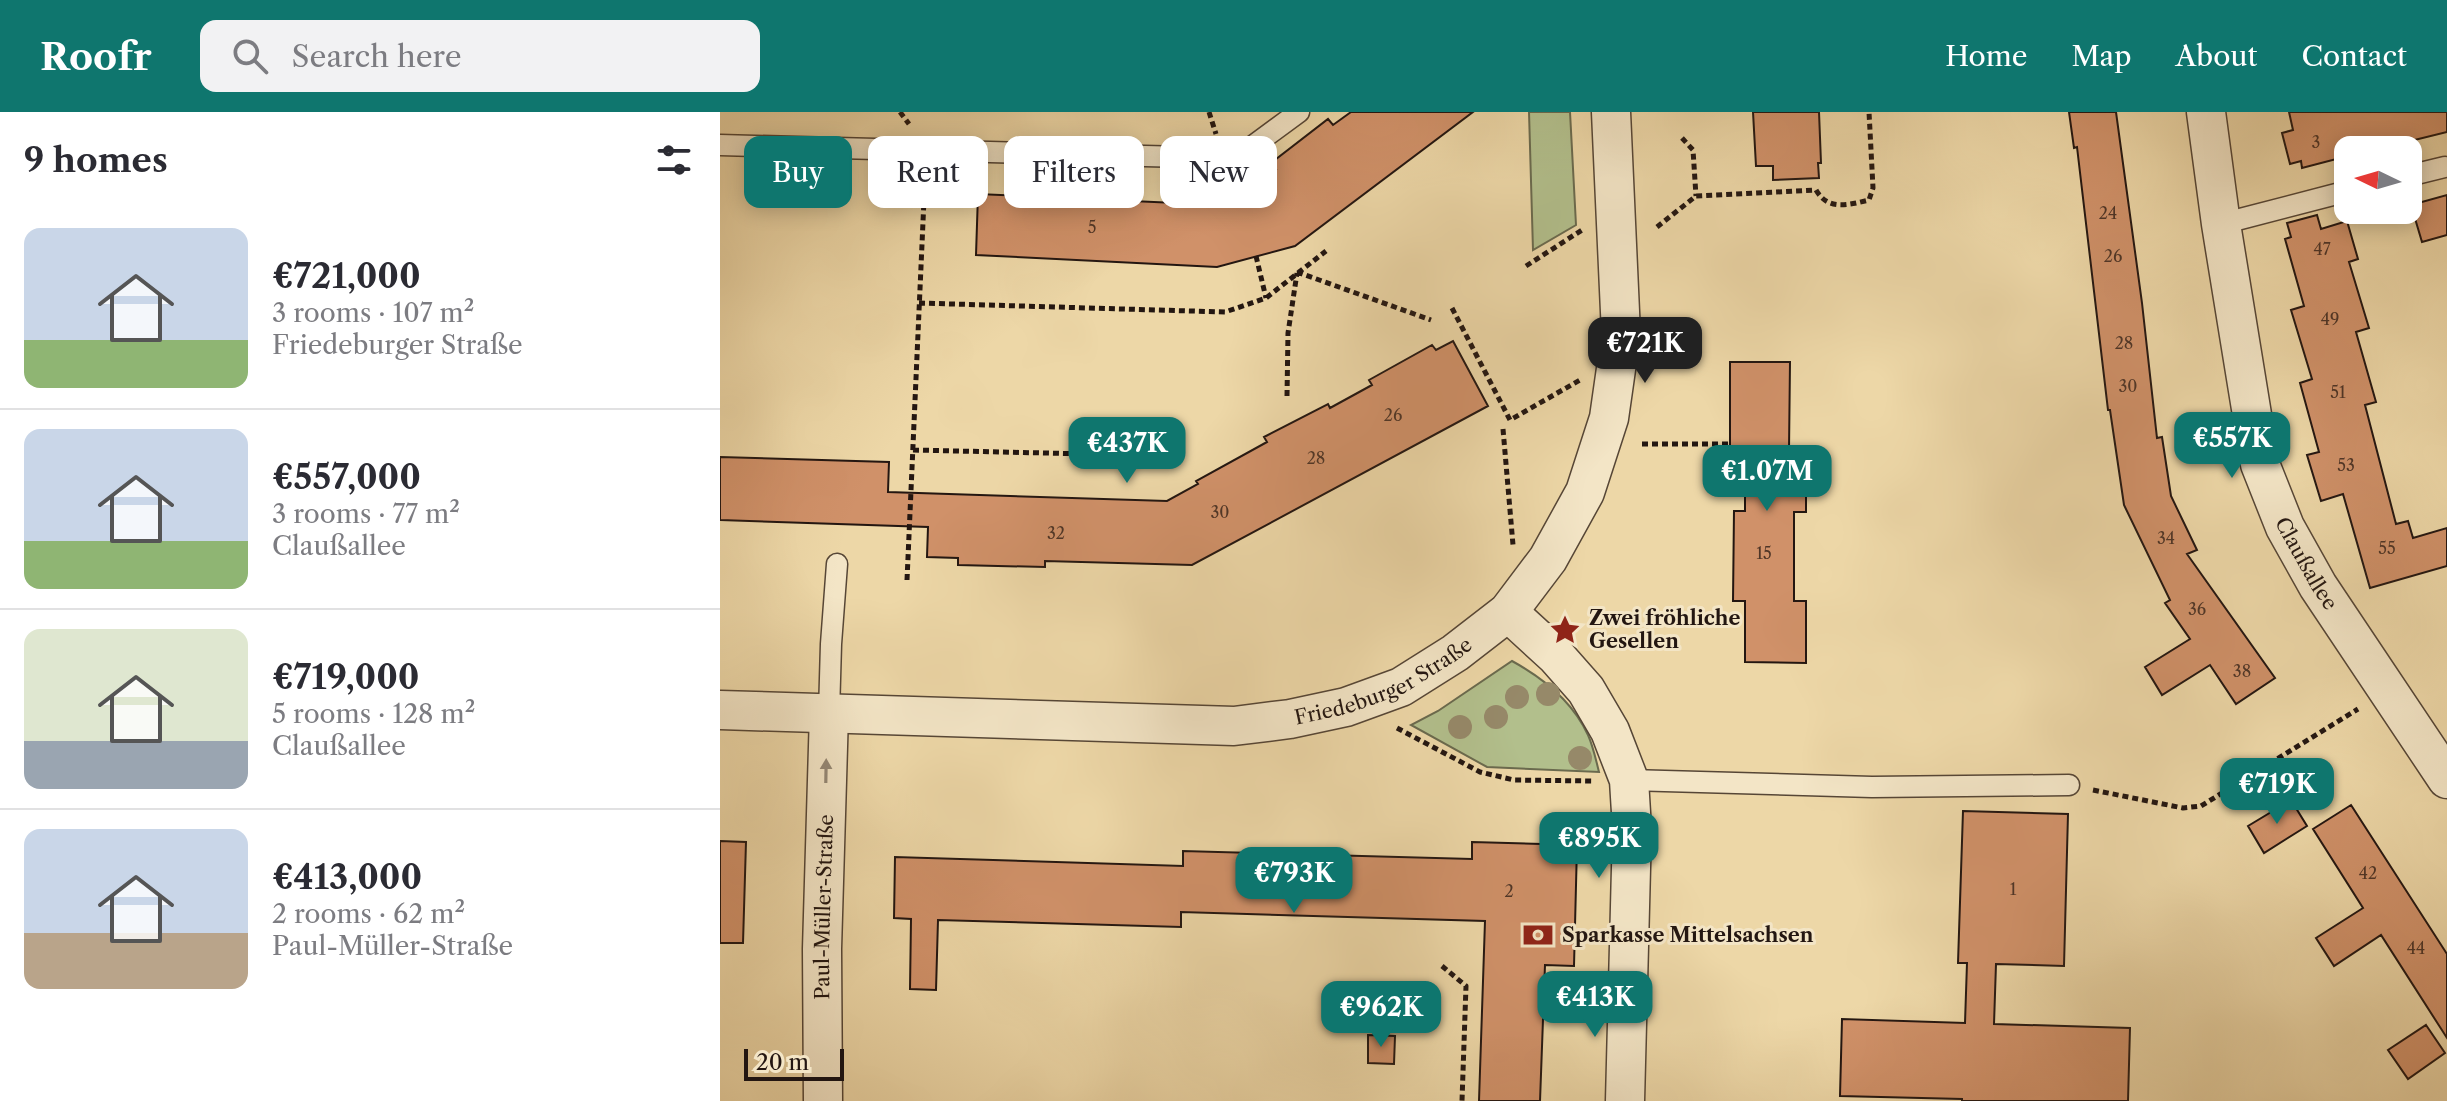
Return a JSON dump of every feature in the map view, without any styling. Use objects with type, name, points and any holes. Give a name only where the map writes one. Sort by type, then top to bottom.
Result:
[{"type":"street","name":"Friedeburger Straße","points":[[720,710],[1234,726],[1290,719],[1346,707],[1401,687],[1455,653],[1508,612],[1548,559],[1585,492],[1609,418],[1621,334],[1611,112]]},
{"type":"street","name":"Claußallee","points":[[2206,112],[2260,464],[2285,527],[2318,586],[2447,779]]},
{"type":"street","points":[[1508,612],[1556,656],[1586,690],[1610,731],[1629,780],[1632,829],[1625,1101]]},
{"type":"street","name":"Paul-Müller-Straße","points":[[823,1101],[823,934],[829,713]]},
{"type":"lane","points":[[988,152],[1224,158],[1246,151],[1299,112]]},
{"type":"lane","points":[[720,145],[868,149]]},
{"type":"lane","points":[[2422,173],[2445,167]]},
{"type":"lane","points":[[2221,224],[2334,195]]},
{"type":"lane","points":[[829,713],[837,564]]},
{"type":"lane","points":[[1629,780],[1872,787],[2069,785]]},
{"type":"path","points":[[900,112],[916,136]]},
{"type":"path","points":[[1657,227],[1696,196],[1816,190],[1821,199],[1834,206],[1869,200],[1873,188],[1869,112]]},
{"type":"path","points":[[1682,138],[1693,150],[1696,196]]},
{"type":"path","points":[[907,580],[923,208]]},
{"type":"path","points":[[1526,266],[1584,229],[1616,228]]},
{"type":"path","points":[[919,303],[1225,312],[1266,298],[1326,251]]},
{"type":"path","points":[[1256,256],[1266,298]]},
{"type":"path","points":[[1297,272],[1431,320]]},
{"type":"path","points":[[1287,396],[1288,333],[1297,272]]},
{"type":"path","points":[[1452,308],[1510,420],[1581,380]]},
{"type":"path","points":[[1503,429],[1512,545],[1534,577]]},
{"type":"path","points":[[1642,444],[1730,444]]},
{"type":"path","points":[[913,450],[1176,456]]},
{"type":"path","points":[[2069,785],[2183,808],[2201,806],[2347,717],[2387,689]]},
{"type":"path","points":[[1397,728],[1480,772],[1514,780],[1629,780]]},
{"type":"path","points":[[1442,966],[1466,986],[1462,1101]]},
{"type":"green space","points":[[1529,112],[1570,112],[1576,225],[1533,250]]},
{"type":"green space","points":[[1512,661],[1546,683],[1574,712],[1590,739],[1599,772],[1487,767],[1411,725],[1438,711]]},
{"type":"building","points":[[1351,112],[1473,112],[1295,246],[1217,267],[976,255],[978,208],[988,208],[988,194],[1004,195],[1004,208],[1144,208],[1144,202],[1160,202],[1160,208],[1277,208],[1277,158],[1328,119],[1333,125]]},
{"type":"building","points":[[1753,112],[1819,112],[1819,178],[1773,180],[1773,166],[1756,166]]},
{"type":"building","points":[[2069,112],[2116,112],[2157,438],[2162,437],[2171,496],[2197,550],[2187,554],[2275,678],[2236,704],[2210,665],[2162,695],[2145,667],[2190,639],[2165,603],[2170,600],[2124,505],[2108,410],[2077,147],[2074,148]]},
{"type":"building","points":[[2289,112],[2447,112],[2447,132],[2422,138],[2334,136],[2334,160],[2302,168],[2301,161],[2290,164],[2282,133],[2293,130]]},
{"type":"building","points":[[2447,195],[2447,235],[2422,242],[2417,224],[2422,224],[2422,202]]},
{"type":"building","points":[[2317,215],[2321,229],[2348,224],[2358,259],[2349,262],[2369,328],[2356,332],[2376,402],[2365,405],[2396,524],[2408,521],[2413,538],[2447,528],[2447,566],[2370,588],[2343,494],[2321,501],[2307,455],[2319,452],[2300,383],[2312,379],[2291,310],[2304,306],[2285,239],[2291,237],[2287,223]]},
{"type":"building","points":[[1453,341],[1488,406],[1192,565],[1045,561],[1045,567],[958,565],[958,558],[927,557],[928,527],[720,520],[720,457],[889,462],[888,492],[1167,501],[1198,484],[1196,481],[1267,442],[1264,437],[1328,404],[1330,408],[1372,385],[1369,380],[1432,345],[1436,350]]},
{"type":"building","points":[[1730,362],[1790,362],[1789,451],[1806,451],[1806,512],[1794,512],[1794,601],[1806,601],[1806,663],[1745,662],[1745,601],[1733,601],[1734,511],[1745,511],[1745,451],[1730,451]]},
{"type":"building","points":[[2291,800],[2307,826],[2264,853],[2248,826]]},
{"type":"building","points":[[2351,805],[2447,954],[2447,1038],[2381,935],[2334,966],[2316,938],[2363,908],[2313,829]]},
{"type":"building","points":[[1963,811],[2068,814],[2064,966],[1996,964],[1994,1024],[2130,1028],[2128,1101],[1962,1101],[1840,1096],[1842,1019],[1965,1023],[1967,963],[1958,963]]},
{"type":"building","points":[[720,841],[746,842],[743,943],[720,943]]},
{"type":"building","points":[[1472,842],[1577,845],[1574,966],[1545,965],[1540,1101],[1479,1101],[1485,921],[1181,912],[1181,927],[938,920],[936,990],[910,989],[911,919],[894,918],[895,857],[1183,866],[1183,851],[1472,859]]},
{"type":"building","points":[[2426,1025],[2445,1053],[2408,1079],[2388,1050]]},
{"type":"building","points":[[1368,1035],[1395,1036],[1394,1064],[1368,1063]]},
{"type":"place","name":"Zwei fröhliche Gesellen","points":[[1565,630]]},
{"type":"place","name":"Sparkasse Mittelsachsen","points":[[1538,935]]}]
